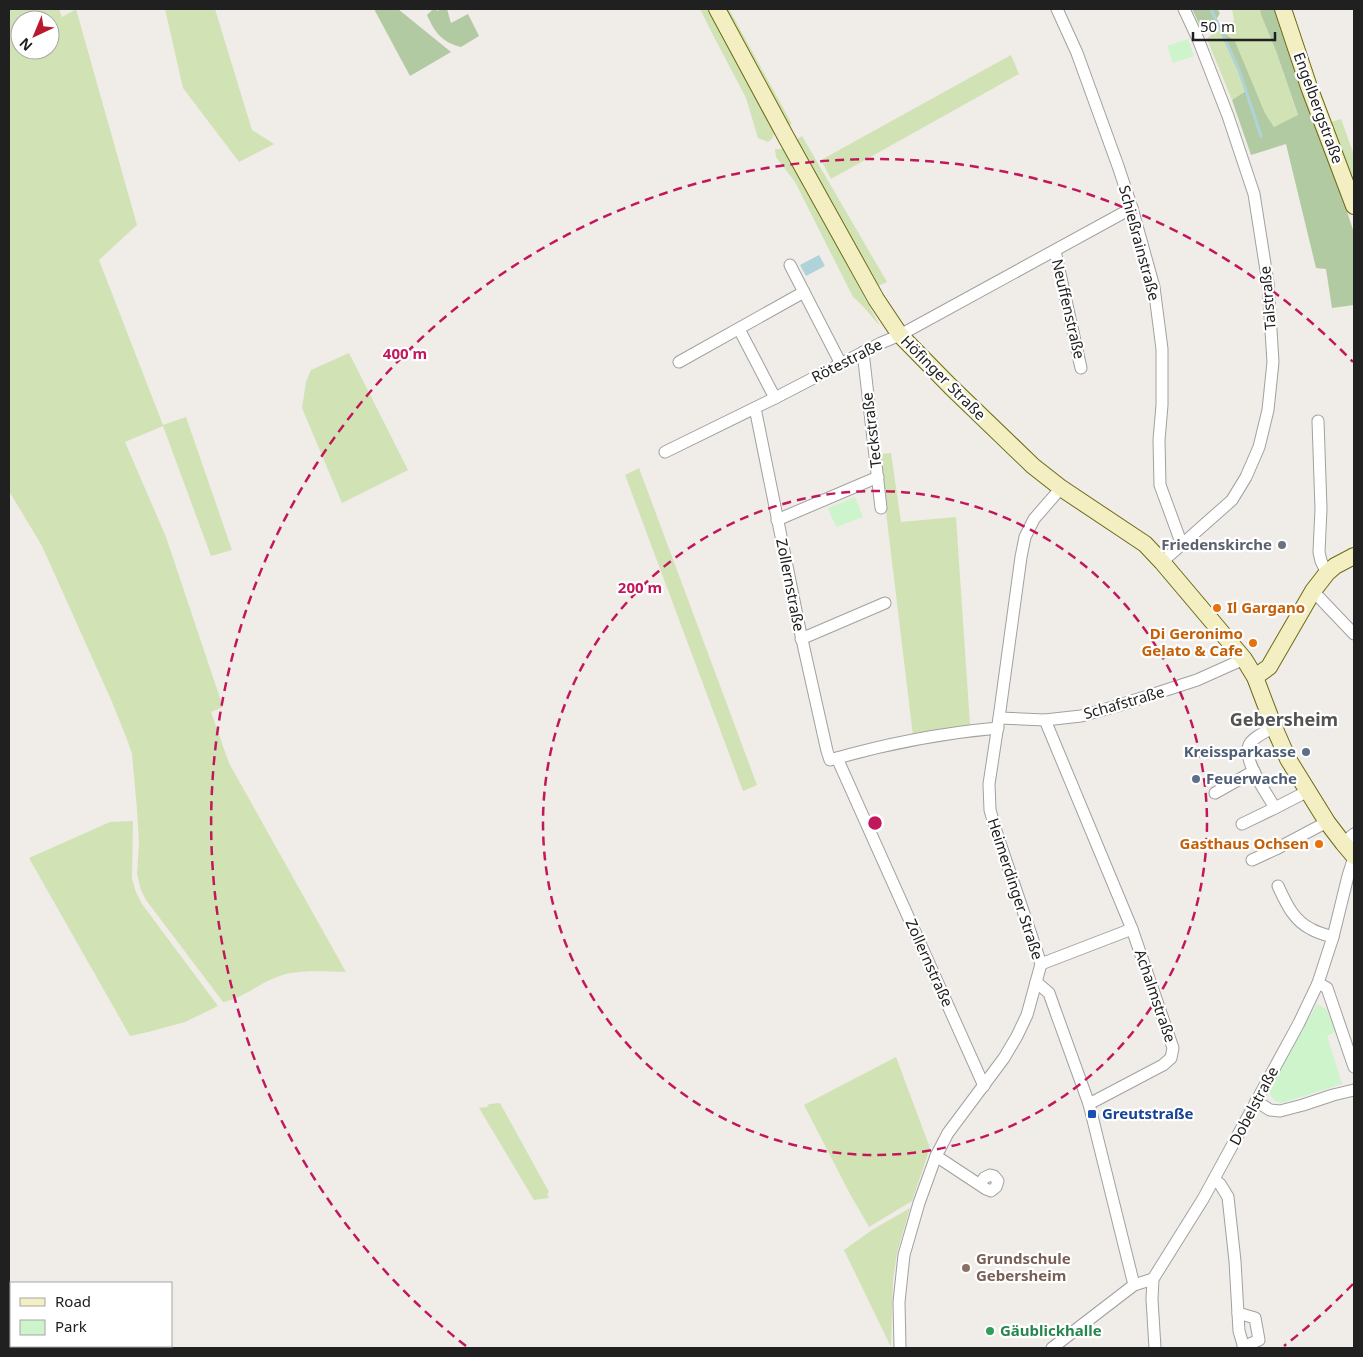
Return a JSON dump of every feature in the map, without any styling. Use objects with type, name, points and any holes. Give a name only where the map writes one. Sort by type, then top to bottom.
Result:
[{"type":"street","name":"Höfinger Straße","points":[[717,9],[786,138],[876,299],[900,335],[922,359],[1032,466],[1061,488],[1145,544],[1162,562],[1244,659],[1255,677],[1288,759],[1327,822],[1349,839],[1354,857]]},
{"type":"street","name":"Schießrainstraße","points":[[1057,9],[1077,53],[1118,166],[1154,287],[1162,349],[1162,404],[1159,440],[1160,485],[1182,544]]},
{"type":"street","name":"Talstraße","points":[[1162,562],[1232,500],[1246,477],[1259,446],[1268,410],[1273,362],[1268,283],[1254,194],[1228,116],[1198,39],[1184,9]]},
{"type":"street","name":"Engelbergstraße","points":[[1284,9],[1309,87],[1354,206]]},
{"type":"street","name":"Rötestraße","points":[[665,452],[900,335],[1132,208]]},
{"type":"street","name":"Neuffenstraße","points":[[1055,251],[1081,368]]},
{"type":"street","points":[[790,265],[841,364]]},
{"type":"street","points":[[679,362],[804,292]]},
{"type":"street","points":[[739,329],[775,398]]},
{"type":"street","name":"Teckstraße","points":[[863,352],[881,508]]},
{"type":"street","name":"Zollernstraße","points":[[755,408],[801,639],[827,751],[834,759],[984,1086]]},
{"type":"street","points":[[1318,421],[1321,510],[1319,552],[1327,574]]},
{"type":"street","points":[[777,520],[878,477]]},
{"type":"street","name":"Heimerdinger Straße","points":[[900,1348],[899,1302],[904,1255],[919,1203],[936,1156],[948,1133],[1004,1058],[1017,1036],[1026,1015],[1041,964],[997,834],[990,810],[988,784],[999,723],[1025,537],[1034,519],[1061,488]]},
{"type":"street","points":[[1255,677],[1269,667],[1313,591],[1336,566],[1354,556]]},
{"type":"street","points":[[1313,591],[1354,634]]},
{"type":"street","points":[[801,639],[886,602]]},
{"type":"street","name":"Schafstraße","points":[[834,759],[999,723],[1081,716],[1197,680],[1244,659]]},
{"type":"street","name":"Achalmstraße","points":[[1045,720],[1132,930],[1173,1048],[1171,1058],[1163,1065],[1088,1104]]},
{"type":"street","points":[[1274,727],[1250,744],[1248,749],[1249,760],[1254,771],[1276,808]]},
{"type":"street","points":[[1215,793],[1254,771]]},
{"type":"street","points":[[1242,824],[1308,791]]},
{"type":"street","points":[[1252,860],[1327,822]]},
{"type":"street","name":"Dobelstraße","points":[[1153,1278],[1203,1199],[1299,1023],[1318,983],[1333,937],[1354,857]]},
{"type":"street","points":[[1278,886],[1290,911],[1301,923],[1311,930],[1333,937]]},
{"type":"street","name":"Achalmstraße","points":[[1041,964],[1132,930]]},
{"type":"street","points":[[1036,982],[1048,993],[1056,1010],[1088,1104],[1134,1284]]},
{"type":"street","points":[[1318,983],[1327,988],[1354,1067]]},
{"type":"street","points":[[1256,1102],[1270,1110],[1280,1111],[1304,1106],[1333,1095],[1354,1090]]},
{"type":"street","points":[[936,1156],[980,1185]]},
{"type":"street","points":[[1214,1179],[1220,1184],[1228,1197],[1235,1261],[1239,1331],[1244,1348],[1259,1340],[1255,1318],[1238,1313]]},
{"type":"street","points":[[1052,1348],[1134,1284],[1153,1278],[1152,1299],[1156,1348]]},
{"type":"green space","points":[[9,9],[59,10],[10,10],[10,60],[60,60],[60,12],[62,17],[76,9],[137,225],[99,260],[163,425],[186,417],[232,550],[211,556],[163,426],[125,442],[166,537],[223,707],[211,712],[229,763],[346,972],[296,972],[273,979],[238,997],[223,1002],[146,900],[137,874],[139,844],[132,754],[112,702],[42,546],[9,491]]},
{"type":"green space","points":[[165,9],[215,9],[252,130],[274,144],[239,162],[183,88]]},
{"type":"green space","points":[[374,9],[398,9],[451,52],[410,76]]},
{"type":"green space","points":[[433,9],[437,11],[447,9],[451,23],[468,14],[479,36],[461,47],[449,42],[436,32],[427,15]]},
{"type":"green space","points":[[700,9],[711,9],[753,87],[774,131],[773,138],[768,142],[758,138],[746,98]]},
{"type":"green space","points":[[724,9],[729,9],[792,124],[788,125]]},
{"type":"green space","points":[[1192,9],[1217,9],[1220,13],[1216,20],[1219,27],[1204,34]]},
{"type":"green space","points":[[1232,9],[1260,9],[1298,116],[1274,127],[1265,113],[1235,41],[1222,31],[1238,66],[1246,90],[1232,100],[1207,39],[1231,24],[1234,20]]},
{"type":"green space","points":[[1260,9],[1277,9],[1354,233],[1354,305],[1332,308],[1326,269],[1316,268],[1286,144],[1251,155],[1232,100],[1247,90],[1221,31],[1235,41],[1265,113],[1274,127],[1298,115]]},
{"type":"green space","points":[[1188,39],[1194,56],[1173,63],[1167,46]]},
{"type":"green space","points":[[1011,55],[1019,74],[831,179],[821,160]]},
{"type":"green space","points":[[1341,119],[1354,155],[1354,190],[1331,122]]},
{"type":"green space","points":[[802,136],[887,282],[878,286],[796,140]]},
{"type":"green space","points":[[775,149],[784,149],[827,221],[847,265],[880,326],[853,297],[795,182],[776,157]]},
{"type":"green space","points":[[349,353],[408,470],[342,503],[302,408],[306,382],[311,370]]},
{"type":"green space","points":[[891,453],[901,522],[956,517],[970,725],[913,736],[879,454]]},
{"type":"green space","points":[[639,468],[757,785],[743,791],[625,475]]},
{"type":"green space","points":[[855,497],[863,517],[836,527],[828,508]]},
{"type":"green space","points":[[133,821],[132,879],[136,892],[142,904],[218,1006],[185,1022],[130,1036],[29,858],[110,822]]},
{"type":"green space","points":[[1317,1004],[1326,1009],[1336,1031],[1327,1036],[1342,1084],[1281,1103],[1275,1101],[1270,1094],[1271,1085]]},
{"type":"green space","points":[[896,1057],[930,1148],[912,1201],[869,1227],[804,1105]]},
{"type":"green space","points":[[500,1103],[549,1192],[547,1194],[549,1198],[534,1200],[479,1108],[487,1107],[489,1104]]},
{"type":"green space","points":[[910,1208],[897,1253],[893,1280],[891,1347],[844,1250],[872,1230]]},
{"type":"water","points":[[819,255],[825,266],[806,276],[800,265]]},
{"type":"waterway","points":[[1211,9],[1239,70],[1261,136]]},
{"type":"place","name":"Friedenskirche","points":[[1282,545]]},
{"type":"place","name":"Il Gargano","points":[[1217,608]]},
{"type":"place","name":"Di Geronimo Gelato & Cafe","points":[[1253,643]]},
{"type":"place","name":"Kreissparkasse","points":[[1306,752]]},
{"type":"place","name":"Feuerwache","points":[[1196,779]]},
{"type":"place","name":"Gasthaus Ochsen","points":[[1319,844]]},
{"type":"place","name":"Greutstraße","points":[[1092,1114]]},
{"type":"place","name":"Grundschule Gebersheim","points":[[966,1268]]},
{"type":"place","name":"Gäublickhalle","points":[[990,1331]]},
{"type":"district","name":"Gebersheim","points":[[1284,720]]}]
